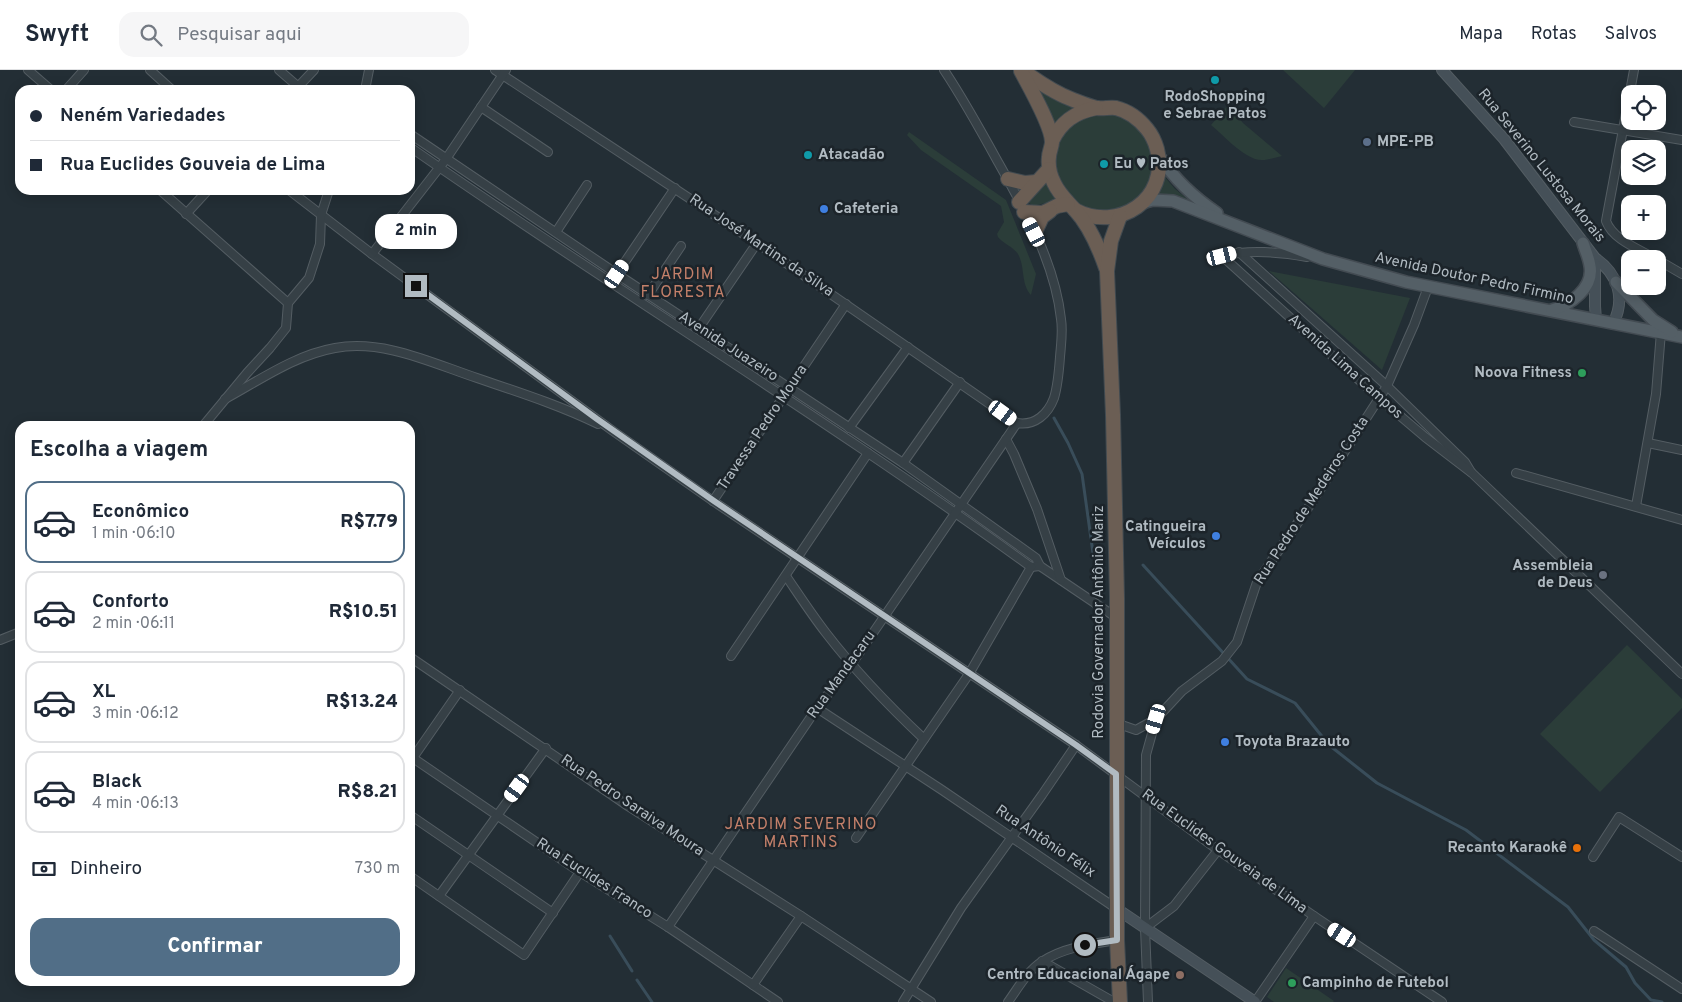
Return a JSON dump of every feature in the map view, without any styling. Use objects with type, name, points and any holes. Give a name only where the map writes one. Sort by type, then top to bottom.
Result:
[{"type":"highway","points":[[1021,70],[1069,98],[1096,108]]},
{"type":"highway","points":[[1021,70],[1045,119],[1052,141]]},
{"type":"highway","points":[[1096,108],[1115,108],[1134,116],[1148,129],[1159,156],[1157,177],[1149,196],[1132,211],[1120,216],[1097,218],[1072,207],[1058,206],[1044,213],[1022,207],[1036,182],[1049,169],[1048,157],[1052,141],[1059,129],[1068,119],[1080,112],[1096,108]]},
{"type":"highway","name":"Rodovia Governador Antônio Mariz","points":[[1049,169],[1054,182],[1094,238],[1107,271]]},
{"type":"highway","points":[[1008,179],[1025,183],[1036,182]]},
{"type":"highway","points":[[1034,232],[1042,218],[1051,210]]},
{"type":"highway","name":"Rodovia Governador Antônio Mariz","points":[[1120,216],[1111,241],[1107,271],[1113,415],[1117,618],[1117,940],[1120,1002]]},
{"type":"main road","name":"Rua Severino Lustosa Morais","points":[[1445,72],[1504,139],[1595,258],[1611,272],[1616,282]]},
{"type":"main road","name":"Avenida Doutor Pedro Firmino","points":[[1159,156],[1171,173],[1189,192],[1206,206],[1236,225]]},
{"type":"main road","name":"Avenida Doutor Pedro Firmino","points":[[1142,203],[1153,200],[1173,201],[1323,259],[1428,288],[1680,336]]},
{"type":"main road","points":[[1549,311],[1565,307],[1585,288],[1590,273],[1590,266],[1583,243]]},
{"type":"main road","name":"Rua Severino Lustosa Morais","points":[[1595,258],[1596,320]]},
{"type":"main road","points":[[1614,324],[1620,300],[1616,282]]},
{"type":"main road","points":[[1616,282],[1653,320],[1680,336]]},
{"type":"main road","name":"Rua Antônio Félix","points":[[1117,909],[1255,1002]]},
{"type":"street","points":[[28,70],[45,85]]},
{"type":"street","points":[[70,85],[84,70]]},
{"type":"street","points":[[150,70],[166,85]]},
{"type":"street","points":[[279,70],[294,85]]},
{"type":"street","points":[[301,85],[314,70]]},
{"type":"street","points":[[366,85],[369,70]]},
{"type":"street","name":"Rua José Martins da Silva","points":[[495,70],[504,73],[757,243],[1021,424]]},
{"type":"street","name":"Rua Mandacaru","points":[[668,927],[817,708],[851,665],[1006,439],[1021,424],[1039,419],[1052,402],[1058,379],[1062,320],[1055,284],[1034,232],[1008,179],[966,103],[944,70]]},
{"type":"street","points":[[1631,85],[1634,70]]},
{"type":"street","points":[[372,254],[440,168],[504,73]]},
{"type":"street","points":[[482,107],[548,152]]},
{"type":"street","points":[[1574,122],[1621,130]]},
{"type":"street","points":[[1641,250],[1615,235],[1609,229],[1606,221],[1622,130],[1682,140]]},
{"type":"street","name":"Avenida Juazeiro","points":[[415,137],[961,503],[1036,558],[1035,566]]},
{"type":"street","name":"Avenida Juazeiro","points":[[415,150],[610,283],[784,397],[1035,566],[1061,580],[1117,618]]},
{"type":"street","points":[[556,232],[586,184]]},
{"type":"street","points":[[610,283],[675,188]]},
{"type":"street","points":[[165,195],[288,303]]},
{"type":"street","points":[[186,214],[203,195]]},
{"type":"street","name":"Rua Euclides Gouveia de Lima","points":[[295,195],[372,254],[613,431],[797,558],[1076,745],[1145,794],[1218,850],[1442,1002]]},
{"type":"street","points":[[207,421],[286,328],[288,303],[310,278],[320,244],[321,215],[327,195]]},
{"type":"street","points":[[699,328],[757,243]]},
{"type":"street","points":[[648,295],[681,246]]},
{"type":"street","points":[[1239,252],[1289,254],[1323,259]]},
{"type":"street","name":"Avenida Lima Campos","points":[[1472,473],[1465,462],[1387,386],[1239,252],[1222,256],[1379,398],[1460,466],[1472,473],[1682,674]]},
{"type":"street","points":[[1666,264],[1682,274]]},
{"type":"street","name":"Rua Pedro de Medeiros Costa","points":[[1116,723],[1136,730],[1156,719],[1186,687],[1230,653],[1242,630],[1252,595],[1258,582],[1387,386],[1428,288]]},
{"type":"street","name":"Travessa Pedro Moura","points":[[714,501],[846,304]]},
{"type":"street","points":[[1300,325],[1308,315]]},
{"type":"street","points":[[1636,506],[1656,394],[1661,332]]},
{"type":"street","points":[[226,399],[302,357],[334,348],[359,345],[405,354],[530,396],[563,408],[613,431]]},
{"type":"street","points":[[849,428],[908,347]]},
{"type":"street","points":[[1349,370],[1358,360]]},
{"type":"street","points":[[903,463],[960,382]]},
{"type":"street","points":[[1006,439],[1037,509],[1061,580]]},
{"type":"street","points":[[1648,443],[1682,450]]},
{"type":"street","points":[[732,656],[868,453]]},
{"type":"street","points":[[1516,472],[1682,520]]},
{"type":"street","points":[[856,838],[969,674],[1035,566]]},
{"type":"street","points":[[786,576],[825,632],[851,665],[884,701],[924,739]]},
{"type":"street","points":[[0,640],[15,634]]},
{"type":"street","name":"Rua Pedro Saraiva Moura","points":[[415,660],[546,748],[628,806],[931,1002]]},
{"type":"street","points":[[415,753],[460,690]]},
{"type":"street","name":"Rua Antônio Félix","points":[[817,708],[905,765],[1117,909]]},
{"type":"street","name":"Rua Pedro de Medeiros Costa","points":[[1145,794],[1146,755],[1156,719]]},
{"type":"street","points":[[903,1002],[961,908],[1076,745]]},
{"type":"street","points":[[439,896],[546,748]]},
{"type":"street","name":"Rua Euclides Franco","points":[[415,762],[498,814],[580,872],[668,927],[778,1002]]},
{"type":"street","points":[[1145,794],[1148,1002]]},
{"type":"street","points":[[1593,856],[1619,818],[1682,857]]},
{"type":"street","points":[[415,819],[553,913]]},
{"type":"street","points":[[1146,928],[1174,906],[1218,850]]},
{"type":"street","points":[[415,879],[524,955],[580,872]]},
{"type":"street","points":[[753,985],[800,916]]},
{"type":"street","points":[[1255,1002],[1314,916]]},
{"type":"street","points":[[1594,931],[1682,989]]},
{"type":"street","points":[[1008,1002],[1030,972],[1042,961],[1085,945],[1117,940]]},
{"type":"street","points":[[1042,961],[1114,1002]]},
{"type":"green space","points":[[1283,70],[1355,70],[1324,108]]},
{"type":"green space","points":[[1039,90],[1057,101],[1078,106],[1067,112],[1054,127]]},
{"type":"green space","points":[[1228,105],[1243,123],[1282,156],[1265,160],[1255,159],[1237,149],[1211,125]]},
{"type":"green space","points":[[1104,113],[1123,117],[1139,127],[1149,143],[1153,162],[1149,181],[1139,197],[1123,207],[1104,211],[1085,207],[1069,197],[1059,181],[1055,162],[1059,143],[1069,127],[1085,117]]},
{"type":"green space","points":[[909,132],[1006,200],[1036,274],[1031,295],[1024,281],[1019,256],[1015,250],[998,237],[997,234],[1004,222],[1001,206],[921,150],[907,135]]},
{"type":"green space","points":[[1163,175],[1175,189],[1190,201],[1170,195],[1155,194]]},
{"type":"green space","points":[[1046,179],[1058,200],[1033,206],[1029,203],[1030,200]]},
{"type":"green space","points":[[1269,271],[1410,298],[1382,370]]},
{"type":"green space","points":[[1627,645],[1682,699],[1682,708],[1600,792],[1540,734]]},
{"type":"green space","name":"Campinho de Futebol","points":[[1286,968],[1334,1001],[1274,1002],[1267,997]]},
{"type":"waterway","points":[[1054,418],[1082,474],[1093,553],[1100,562]]},
{"type":"waterway","points":[[1143,565],[1247,679],[1295,703],[1329,745],[1377,783],[1466,830],[1568,907],[1594,940],[1626,967],[1635,983],[1651,1000],[1662,1002]]},
{"type":"waterway","points":[[610,936],[632,971]]},
{"type":"waterway","points":[[637,980],[652,1002]]},
{"type":"place","name":"RodoShopping e Sebrae Patos","points":[[1215,80]]},
{"type":"place","name":"MPE-PB","points":[[1367,142]]},
{"type":"place","name":"Atacadão","points":[[808,155]]},
{"type":"place","name":"Eu ♥ Patos","points":[[1104,164]]},
{"type":"place","name":"Cafeteria","points":[[824,209]]},
{"type":"place","name":"Noova Fitness","points":[[1582,373]]},
{"type":"place","name":"Catingueira Veículos","points":[[1216,536]]},
{"type":"place","name":"Assembleia de Deus","points":[[1603,575]]},
{"type":"place","name":"Toyota Brazauto","points":[[1225,742]]},
{"type":"place","name":"Recanto Karaokê","points":[[1577,848]]},
{"type":"place","name":"Centro Educacional Ágape","points":[[1180,975]]},
{"type":"place","name":"Campinho de Futebol","points":[[1292,983]]},
{"type":"district","name":"JARDIM FLORESTA","points":[[683,284]]},
{"type":"district","name":"JARDIM SEVERINO MARTINS","points":[[801,834]]},
{"type":"route","points":[[416,286],[597,419],[714,501],[1076,745],[1116,774],[1117,940],[1085,945]]}]
